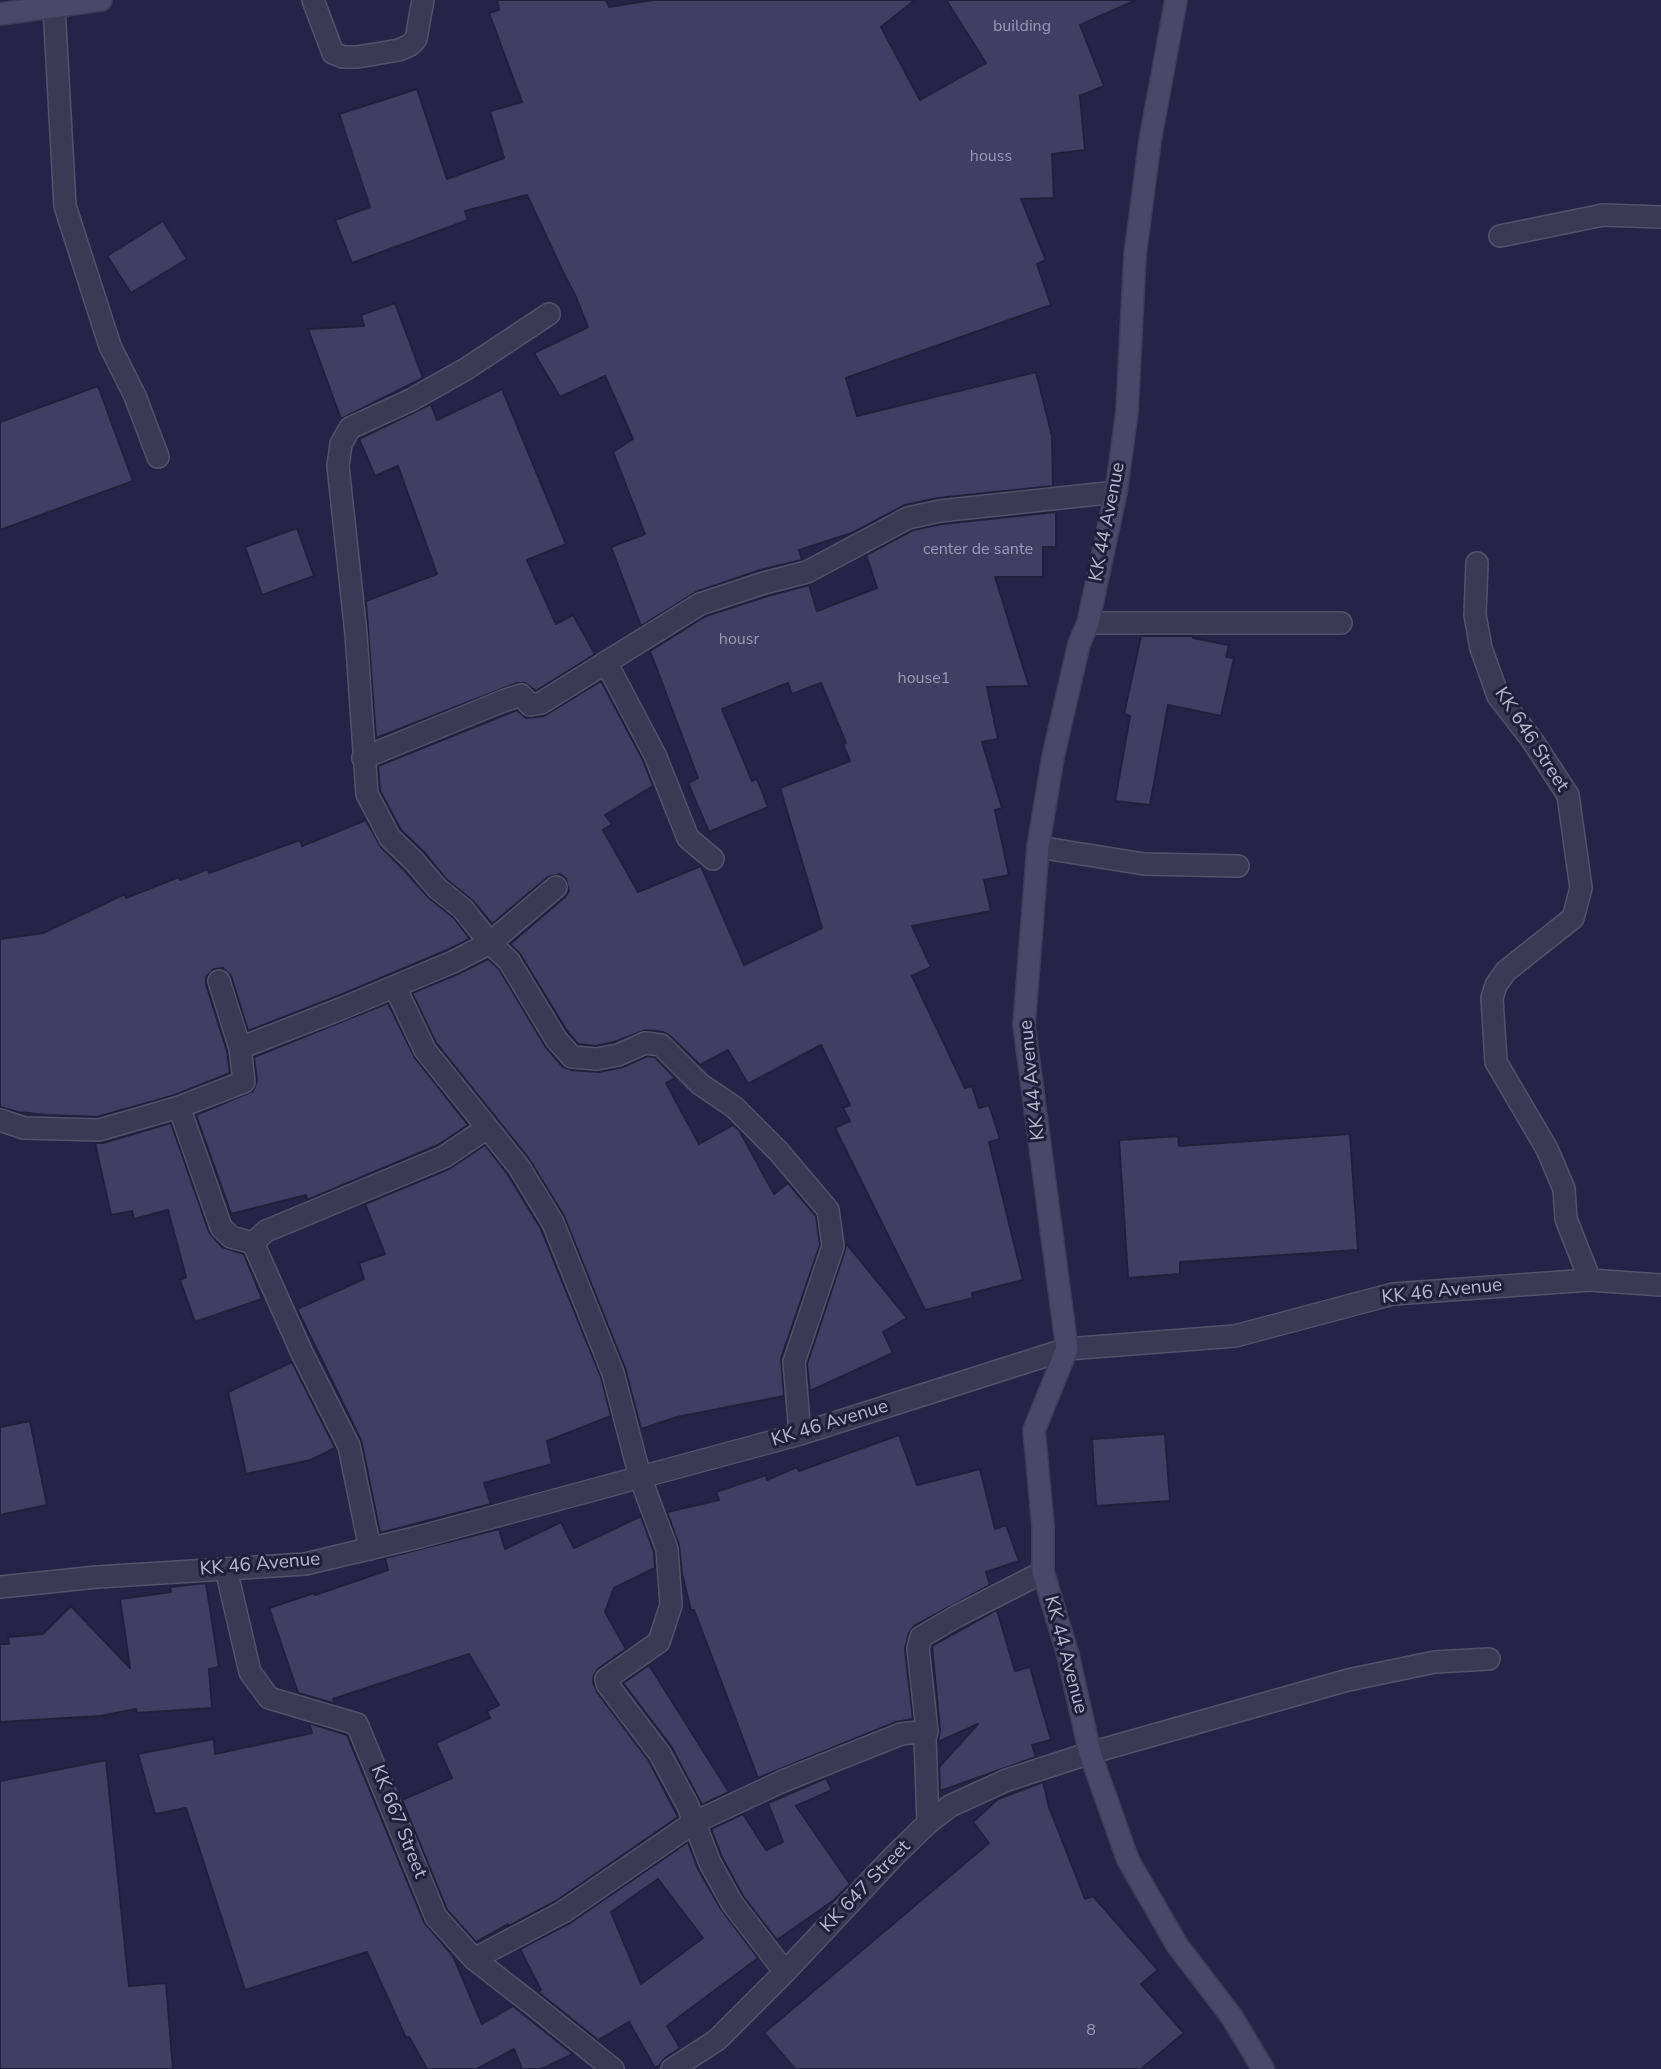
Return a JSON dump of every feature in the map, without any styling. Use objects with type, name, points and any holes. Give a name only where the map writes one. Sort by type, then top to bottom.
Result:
[{"type":"main road","points":[[0,14],[101,0]]},
{"type":"main road","name":"KK 44 Avenue","points":[[1176,0],[1150,141],[1135,254],[1127,412],[1116,492],[1088,623],[1079,644],[1053,757],[1038,847],[1024,1025],[1067,1349],[1034,1430],[1043,1526],[1043,1572],[1068,1655],[1090,1753],[1128,1860],[1177,1945],[1232,2017],[1264,2069]]},
{"type":"street","points":[[313,0],[332,53],[343,57],[399,50],[410,45],[416,39],[423,0]]},
{"type":"street","points":[[54,6],[65,206],[110,346],[135,396],[158,457]]},
{"type":"street","points":[[1500,236],[1603,215],[1661,217]]},
{"type":"street","points":[[550,314],[466,369],[411,400],[350,428],[341,444],[338,466],[356,634],[367,794],[390,838],[437,888],[463,909],[490,943],[509,961],[556,1039],[572,1056],[597,1059],[618,1055],[645,1043],[661,1045],[699,1084],[734,1107],[779,1152],[828,1210],[832,1246],[794,1362],[800,1434]]},
{"type":"street","points":[[363,758],[521,695],[530,705],[541,703],[700,604],[807,572],[908,517],[1116,492]]},
{"type":"street","name":"KK 646 Street","points":[[1477,563],[1475,614],[1481,648],[1497,696],[1532,740],[1569,795],[1581,888],[1573,918],[1506,971],[1496,985],[1492,998],[1496,1062],[1547,1149],[1564,1189],[1566,1219],[1590,1280]]},
{"type":"street","points":[[1088,623],[1341,623]]},
{"type":"street","points":[[606,662],[654,755],[688,838],[713,859]]},
{"type":"street","points":[[1038,847],[1144,864],[1238,866]]},
{"type":"street","points":[[240,1048],[453,962],[490,943],[556,887]]},
{"type":"street","points":[[0,1120],[24,1128],[99,1130],[179,1107],[244,1082],[240,1048],[219,981]]},
{"type":"street","points":[[395,987],[425,1050],[519,1167],[553,1223],[613,1373],[640,1478],[667,1549],[671,1605],[659,1642],[606,1679],[607,1684],[660,1754],[688,1806],[710,1863],[732,1903],[785,1972]]},
{"type":"street","points":[[179,1107],[221,1227],[231,1237],[253,1243]]},
{"type":"street","points":[[253,1243],[266,1231],[444,1157],[487,1128]]},
{"type":"street","points":[[253,1243],[302,1353],[349,1446],[370,1549]]},
{"type":"street","name":"KK 46 Avenue","points":[[0,1587],[97,1577],[305,1564],[800,1434],[1067,1349],[1235,1336],[1393,1294],[1590,1280],[1661,1285]]},
{"type":"street","name":"KK 667 Street","points":[[226,1569],[250,1672],[269,1699],[357,1724],[436,1917],[474,1959],[613,2069]]},
{"type":"street","points":[[928,1823],[927,1731],[918,1648],[920,1637],[1043,1572]]},
{"type":"street","name":"KK 647 Street","points":[[672,2069],[717,2040],[894,1856],[950,1806],[1007,1780],[1090,1753],[1348,1679],[1435,1662],[1489,1659]]},
{"type":"street","points":[[474,1959],[563,1912],[693,1823],[783,1781],[901,1734],[927,1731]]},
{"type":"building","points":[[497,0],[606,0],[609,7],[653,0],[915,0],[881,27],[920,100],[986,63],[946,0],[1136,0],[1080,25],[1104,86],[1080,96],[1085,150],[1052,154],[1054,198],[1021,199],[1046,260],[1037,264],[1051,305],[846,378],[857,416],[1036,372],[1052,436],[1053,486],[938,498],[905,505],[852,533],[799,550],[802,560],[760,570],[696,592],[641,626],[611,547],[645,534],[613,452],[633,439],[605,376],[560,397],[534,353],[588,327],[527,195],[465,211],[468,220],[352,263],[335,220],[370,207],[339,114],[417,89],[447,179],[504,158],[490,111],[522,102],[489,13],[499,10]]},
{"type":"building","points":[[163,221],[187,259],[131,293],[107,256]]},
{"type":"building","points":[[395,303],[423,378],[341,419],[308,329],[364,326],[361,315]]},
{"type":"building","points":[[98,386],[133,481],[0,530],[0,422]]},
{"type":"building","points":[[502,389],[566,544],[527,560],[556,624],[573,615],[595,654],[536,691],[525,683],[517,683],[376,738],[366,601],[437,574],[398,466],[375,476],[359,439],[431,404],[437,420]]},
{"type":"building","points":[[1056,512],[1056,547],[1043,547],[1043,577],[995,577],[1029,686],[987,687],[998,739],[982,742],[1002,808],[995,810],[1009,875],[984,880],[991,911],[912,926],[931,967],[912,976],[965,1088],[972,1086],[979,1108],[989,1105],[1000,1139],[989,1142],[1023,1280],[972,1293],[973,1298],[925,1310],[835,1128],[850,1121],[843,1108],[850,1105],[821,1045],[748,1084],[728,1050],[700,1065],[663,1032],[646,1030],[596,1046],[578,1044],[567,1031],[520,954],[510,944],[565,897],[569,891],[566,879],[560,874],[548,877],[492,924],[473,901],[446,879],[401,830],[380,791],[378,766],[517,710],[526,718],[544,716],[601,681],[643,760],[653,786],[605,815],[612,824],[603,830],[638,892],[701,866],[744,965],[822,928],[780,788],[850,761],[843,744],[846,743],[821,683],[792,694],[788,683],[722,709],[752,781],[757,779],[768,807],[709,832],[688,783],[698,778],[650,651],[706,616],[768,596],[809,585],[817,611],[877,588],[866,555],[913,530],[942,524]]},
{"type":"building","points":[[297,528],[314,576],[262,595],[245,547]]},
{"type":"building","points":[[1141,636],[1194,636],[1193,638],[1229,645],[1226,657],[1234,658],[1221,716],[1168,705],[1150,805],[1115,801],[1130,716],[1124,714]]},
{"type":"building","points":[[366,820],[381,847],[429,898],[454,918],[470,939],[338,996],[248,1031],[231,976],[223,968],[214,969],[206,977],[206,984],[227,1051],[230,1073],[175,1095],[97,1117],[47,1115],[0,1107],[0,939],[43,933],[125,894],[126,898],[179,877],[180,880],[208,869],[209,873],[300,840],[302,846]]},
{"type":"building","points":[[488,959],[499,969],[545,1046],[562,1066],[571,1070],[599,1072],[623,1067],[647,1056],[655,1057],[675,1078],[666,1083],[699,1144],[733,1125],[739,1130],[774,1194],[788,1183],[816,1216],[820,1245],[781,1358],[784,1396],[677,1417],[641,1429],[625,1368],[564,1216],[529,1159],[436,1043],[412,993]]},
{"type":"building","points":[[388,1003],[415,1058],[468,1125],[438,1145],[307,1200],[306,1195],[231,1214],[196,1115],[253,1091],[257,1081],[254,1057]]},
{"type":"building","points":[[171,1123],[209,1232],[222,1247],[244,1254],[262,1299],[195,1322],[180,1280],[186,1277],[168,1210],[134,1219],[132,1211],[111,1215],[95,1143]]},
{"type":"building","points":[[1350,1134],[1358,1250],[1180,1262],[1180,1274],[1128,1278],[1119,1140],[1178,1136],[1179,1146]]},
{"type":"building","points":[[485,1145],[508,1175],[541,1229],[601,1377],[611,1416],[547,1441],[552,1464],[484,1483],[491,1504],[380,1533],[361,1440],[297,1309],[364,1279],[359,1263],[385,1254],[365,1204],[449,1169]]},
{"type":"building","points":[[846,1243],[907,1318],[883,1332],[893,1353],[810,1391],[807,1364]]},
{"type":"building","points":[[292,1362],[335,1448],[311,1460],[246,1474],[228,1392]]},
{"type":"building","points":[[30,1421],[47,1505],[0,1515],[0,1427]]},
{"type":"building","points":[[1165,1434],[1170,1501],[1096,1506],[1092,1439]]},
{"type":"building","points":[[899,1435],[917,1485],[980,1469],[995,1529],[1006,1525],[1019,1561],[986,1572],[990,1585],[914,1626],[909,1633],[905,1649],[913,1719],[896,1722],[758,1778],[694,1610],[691,1610],[682,1574],[679,1545],[667,1512],[719,1500],[716,1492],[766,1475],[767,1480],[797,1467],[799,1471]]},
{"type":"building","points":[[641,1516],[654,1552],[655,1568],[614,1588],[605,1612],[626,1649],[598,1669],[593,1682],[597,1692],[649,1761],[678,1817],[556,1901],[476,1942],[447,1910],[402,1800],[452,1778],[436,1743],[490,1718],[487,1711],[499,1705],[469,1654],[333,1699],[336,1704],[298,1693],[269,1608],[388,1570],[385,1558],[499,1529],[505,1549],[561,1522],[574,1548]]},
{"type":"building","points":[[206,1583],[219,1667],[209,1669],[212,1708],[137,1713],[136,1709],[100,1716],[0,1722],[0,1644],[9,1644],[8,1637],[43,1634],[71,1606],[130,1668],[120,1599],[171,1592],[170,1587]]},
{"type":"building","points":[[997,1610],[1015,1671],[1030,1667],[1051,1740],[1032,1745],[1036,1757],[940,1791],[939,1767],[978,1724],[938,1742],[940,1730],[932,1646]]},
{"type":"building","points":[[649,1665],[729,1792],[702,1805],[671,1746],[623,1683]]},
{"type":"building","points":[[309,1723],[347,1735],[424,1922],[453,1956],[482,2024],[513,2006],[573,2054],[542,2069],[522,2069],[514,2049],[477,2069],[427,2069],[409,2037],[406,2038],[367,1952],[245,1990],[186,1808],[155,1814],[138,1754],[214,1739],[215,1754],[312,1733]]},
{"type":"building","points":[[106,1760],[129,1986],[166,1983],[173,2069],[0,2069],[0,1781]]},
{"type":"building","points":[[826,1778],[832,1790],[796,1806],[850,1884],[834,1900],[777,1940],[743,1896],[722,1857],[711,1829],[743,1814],[766,1850],[783,1842],[768,1803]]},
{"type":"building","points":[[1043,1782],[1049,1807],[1085,1899],[1093,1896],[1158,1970],[1141,1984],[1184,2033],[1141,2069],[795,2069],[764,2033],[989,1843],[973,1822],[998,1799]]},
{"type":"building","points":[[688,1842],[698,1869],[721,1909],[758,1958],[667,2026],[680,2048],[655,2068],[629,2022],[598,2040],[538,1992],[541,1990],[520,1949],[570,1923]],"holes":[[[658,1879],[703,1938],[641,1984],[611,1912]]]}]
